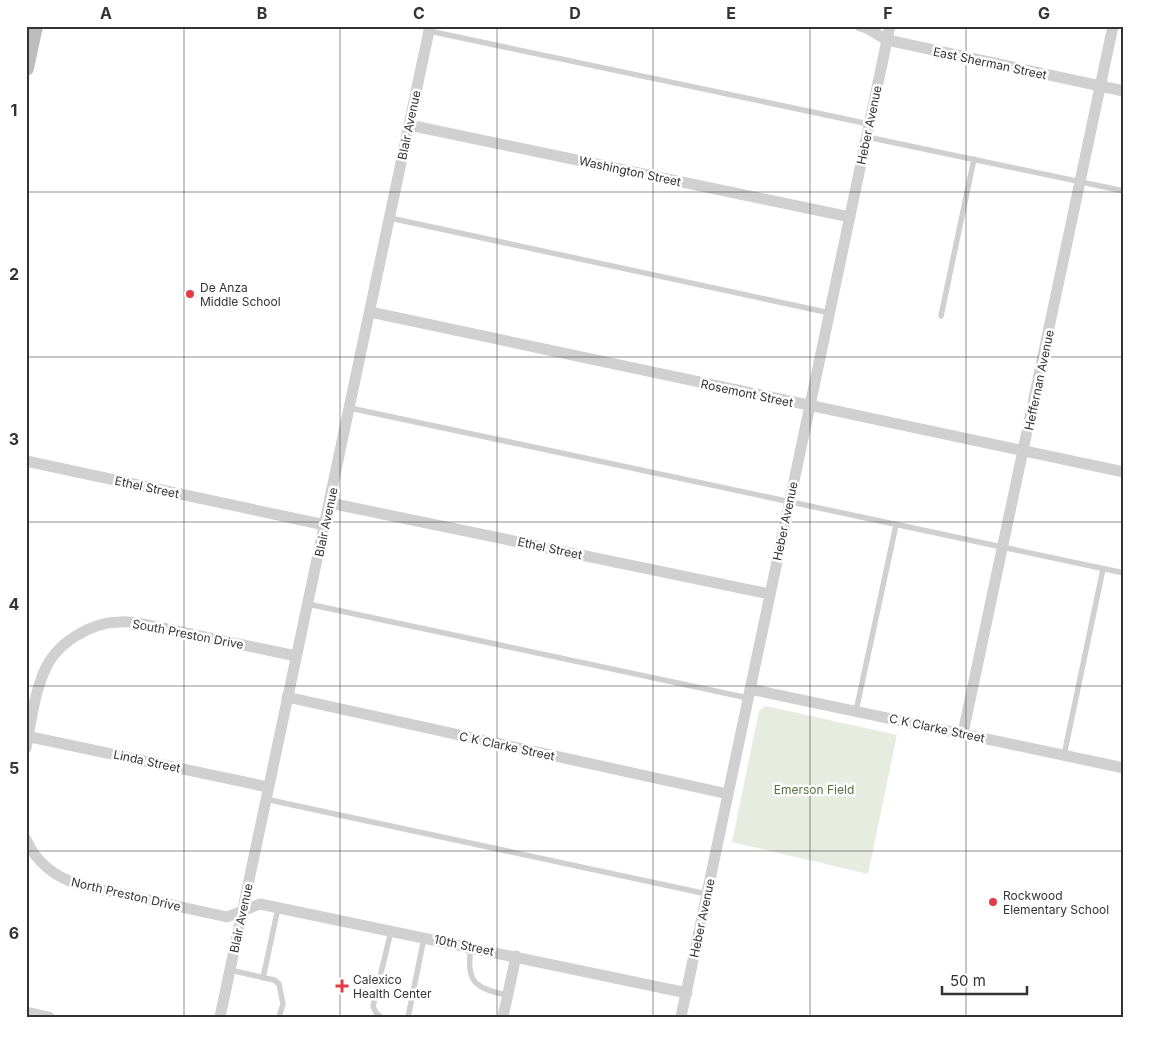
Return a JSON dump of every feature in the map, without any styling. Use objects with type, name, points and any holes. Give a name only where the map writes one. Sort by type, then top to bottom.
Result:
[{"type":"street","points":[[26,68],[35,26]]},
{"type":"street","name":"East Sherman Street","points":[[860,26],[887,40],[1124,91]]},
{"type":"street","name":"Heber Avenue","points":[[681,1017],[890,26]]},
{"type":"street","name":"Heffernan Avenue","points":[[963,733],[1081,182],[1112,26]]},
{"type":"street","name":"Blair Avenue","points":[[220,1017],[430,29]]},
{"type":"street","name":"Washington Street","points":[[409,125],[850,217]]},
{"type":"street","name":"Rosemont Street","points":[[370,312],[1124,472]]},
{"type":"street","name":"Ethel Street","points":[[26,461],[326,525]]},
{"type":"street","name":"Ethel Street","points":[[330,503],[770,594]]},
{"type":"street","name":"South Preston Drive","points":[[27,740],[43,674],[49,661],[78,635],[97,626],[120,622],[143,624],[296,656]]},
{"type":"street","name":"C K Clarke Street","points":[[749,693],[856,711],[1124,768]]},
{"type":"street","name":"C K Clarke Street","points":[[287,698],[728,794]]},
{"type":"street","name":"Linda Street","points":[[27,740],[268,787]]},
{"type":"street","name":"North Preston Drive","points":[[26,839],[39,861],[68,881],[227,918],[242,911]]},
{"type":"street","name":"10th Street","points":[[242,911],[260,904],[686,993]]},
{"type":"street","points":[[503,1017],[516,956]]},
{"type":"street","points":[[26,1012],[49,1017]]},
{"type":"lane","points":[[430,29],[869,124]]},
{"type":"lane","points":[[867,137],[1124,191]]},
{"type":"lane","points":[[941,316],[974,159]]},
{"type":"lane","points":[[390,218],[830,313]]},
{"type":"lane","points":[[350,408],[1124,573]]},
{"type":"lane","points":[[856,711],[896,525]]},
{"type":"lane","points":[[1064,755],[1103,569]]},
{"type":"lane","points":[[308,604],[749,693]]},
{"type":"lane","points":[[265,799],[707,894]]},
{"type":"lane","points":[[263,978],[278,908]]},
{"type":"lane","points":[[381,1017],[376,1013],[373,1006],[391,930]]},
{"type":"lane","points":[[408,1017],[424,937]]},
{"type":"lane","points":[[471,947],[469,973],[474,982],[481,988],[508,995]]},
{"type":"lane","points":[[230,970],[280,984],[282,1004],[279,1017]]},
{"type":"green space","name":"Emerson Field","points":[[766,706],[897,735],[868,874],[732,842],[759,711]]},
{"type":"place","name":"De Anza Middle School","points":[[190,294]]},
{"type":"place","name":"Rockwood Elementary School","points":[[993,902]]},
{"type":"place","name":"Calexico Health Center","points":[[342,986]]}]
